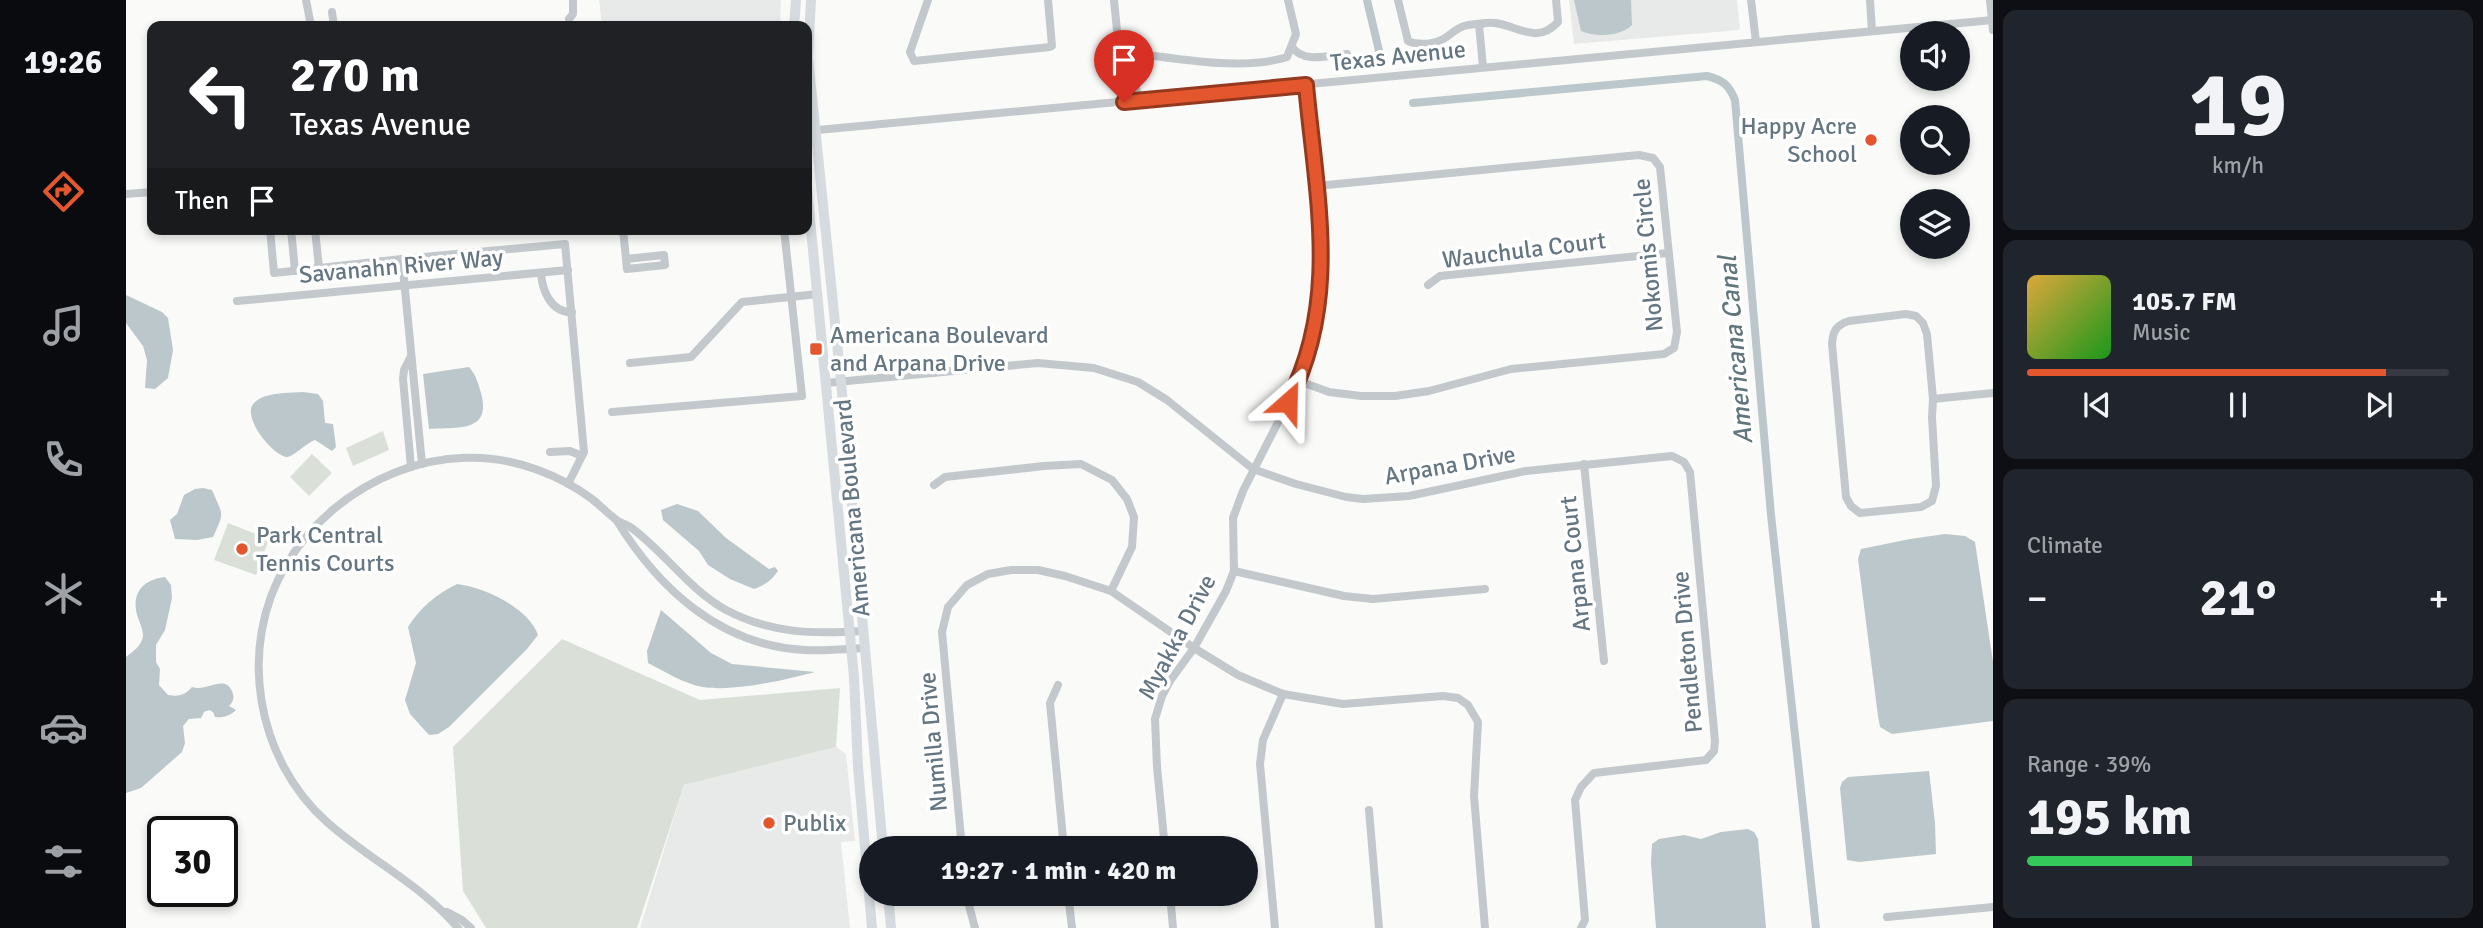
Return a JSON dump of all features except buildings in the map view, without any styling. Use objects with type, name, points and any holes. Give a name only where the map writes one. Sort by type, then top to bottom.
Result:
[{"type":"main road","points":[[794,21],[796,0]]},
{"type":"main road","name":"Americana Boulevard","points":[[810,21],[811,0]]},
{"type":"main road","name":"Americana Boulevard","points":[[812,131],[841,382],[882,836]]},
{"type":"main road","name":"Americana Boulevard","points":[[812,235],[852,648],[858,767],[866,836]]},
{"type":"main road","points":[[858,767],[875,765]]},
{"type":"main road","name":"Americana Boulevard","points":[[871,906],[872,928]]},
{"type":"main road","points":[[889,906],[891,928]]},
{"type":"street","points":[[306,0],[310,21]]},
{"type":"street","points":[[569,19],[573,14],[573,0]]},
{"type":"street","points":[[928,0],[910,52],[914,61],[1050,47],[1048,0]]},
{"type":"street","points":[[1114,0],[1124,102]]},
{"type":"street","points":[[1120,51],[1247,63],[1272,62],[1287,57],[1296,34],[1288,0]]},
{"type":"street","points":[[1398,0],[1408,41],[1414,44],[1441,40],[1463,26],[1497,22],[1524,32],[1538,34],[1551,30],[1558,22],[1556,0]]},
{"type":"street","points":[[1751,0],[1756,42]]},
{"type":"street","points":[[1870,0],[1872,31]]},
{"type":"street","points":[[1990,0],[1993,30]]},
{"type":"street","points":[[332,12],[333,21]]},
{"type":"street","name":"Texas Avenue","points":[[812,131],[1992,20]]},
{"type":"street","points":[[1479,24],[1483,67]]},
{"type":"street","points":[[1292,47],[1297,55],[1305,58],[1347,54]]},
{"type":"street","points":[[1120,51],[1130,63],[1139,101]]},
{"type":"street","name":"Myakka Drive","points":[[1164,836],[1155,719],[1166,688],[1194,648],[1234,571],[1233,518],[1253,469],[1299,381],[1309,355],[1320,297],[1323,258],[1306,85]]},
{"type":"street","name":"Nokomis Circle","points":[[1299,381],[1329,392],[1360,396],[1395,396],[1429,391],[1511,369],[1664,354],[1674,348],[1677,332],[1660,167],[1653,158],[1639,155],[1316,186]]},
{"type":"street","points":[[126,194],[147,192]]},
{"type":"street","points":[[271,235],[274,273],[565,244],[584,452],[568,484]]},
{"type":"street","points":[[292,235],[295,271]]},
{"type":"street","points":[[316,235],[319,268]]},
{"type":"street","points":[[624,235],[626,259]]},
{"type":"street","points":[[611,412],[802,396],[785,235]]},
{"type":"street","name":"Wauchula Court","points":[[1428,285],[1440,276],[1668,253]]},
{"type":"street","points":[[402,259],[422,464]]},
{"type":"street","name":"Savanahn River Way","points":[[237,302],[568,270]]},
{"type":"street","points":[[541,273],[543,290],[555,306],[564,312],[572,312]]},
{"type":"street","points":[[630,363],[691,356],[742,302],[818,295]]},
{"type":"street","points":[[1906,314],[1916,316],[1923,323],[1927,334],[1933,399],[1936,486],[1932,500],[1921,508],[1860,513],[1851,506],[1846,497],[1833,331],[1840,324],[1849,321],[1906,314]]},
{"type":"street","points":[[411,356],[403,379],[411,467]]},
{"type":"street","name":"Arpana Drive","points":[[826,383],[1038,363],[1094,369],[1138,382],[1167,400],[1253,469],[1296,484],[1363,499],[1409,496],[1526,471],[1672,456],[1684,462],[1690,472]]},
{"type":"street","points":[[1933,399],[1993,393]]},
{"type":"street","points":[[550,452],[570,451],[582,456]]},
{"type":"street","points":[[471,928],[336,830],[313,808],[292,781],[268,730],[259,684],[259,653],[265,618],[277,582],[298,545],[342,500],[380,478],[422,464],[488,459],[536,470],[568,484],[617,521],[648,565],[672,591],[712,623],[747,638],[780,647],[805,650],[864,648]]},
{"type":"street","points":[[934,485],[945,477],[1081,464],[1112,480],[1127,499],[1134,517],[1132,547],[1111,591],[1194,648],[1238,675],[1283,694],[1343,704],[1443,696],[1458,698],[1475,713],[1478,722],[1474,796],[1485,928]]},
{"type":"street","name":"Arpana Court","points":[[1584,464],[1604,661]]},
{"type":"street","name":"Pendleton Drive","points":[[1581,928],[1585,920],[1575,800],[1581,787],[1594,773],[1706,760],[1714,751],[1690,472]]},
{"type":"street","points":[[617,521],[632,528],[698,590],[749,621],[784,631],[863,631]]},
{"type":"street","name":"Numilla Drive","points":[[961,836],[942,632],[948,607],[967,585],[988,574],[1011,570],[1038,570],[1111,591]]},
{"type":"street","points":[[1234,571],[1344,596],[1373,599],[1485,589]]},
{"type":"street","points":[[1058,685],[1050,703],[1063,836]]},
{"type":"street","points":[[1275,928],[1260,764],[1262,740],[1283,694]]},
{"type":"street","points":[[1368,810],[1379,928]]},
{"type":"street","points":[[969,906],[975,928]]},
{"type":"street","points":[[1070,906],[1072,928]]},
{"type":"street","points":[[1171,906],[1173,928]]},
{"type":"street","points":[[1887,917],[1993,906]]},
{"type":"street","points":[[441,908],[458,928]]},
{"type":"shaded area","points":[[599,0],[781,0],[780,21],[601,21]]},
{"type":"shaded area","points":[[1569,0],[1737,0],[1740,30],[1574,44]]},
{"type":"shaded area","points":[[1574,0],[1631,0],[1632,25],[1621,32],[1608,35],[1581,31]]},
{"type":"shaded area","points":[[126,295],[162,312],[168,318],[173,350],[168,378],[155,389],[145,388],[147,360],[143,346],[126,323]]},
{"type":"shaded area","points":[[469,367],[481,393],[481,415],[470,425],[429,429],[423,374]]},
{"type":"shaded area","points":[[303,392],[318,394],[323,401],[325,423],[333,424],[336,447],[332,451],[315,440],[287,457],[274,450],[260,434],[254,425],[251,408],[265,396]]},
{"type":"shaded area","points":[[383,431],[389,450],[353,466],[346,448]]},
{"type":"shaded area","points":[[312,454],[332,473],[309,496],[290,477]]},
{"type":"shaded area","points":[[203,488],[212,490],[221,513],[213,537],[197,540],[175,539],[170,520],[177,514],[184,495]]},
{"type":"shaded area","points":[[677,504],[698,511],[726,538],[769,569],[775,567],[778,571],[768,582],[754,589],[730,579],[708,565],[699,551],[663,520],[661,510]]},
{"type":"shaded area","name":"Park Central Tennis Courts","points":[[228,523],[269,539],[256,575],[214,560]]},
{"type":"shaded area","points":[[1945,534],[1965,536],[1975,542],[1993,662],[1993,721],[1892,734],[1880,727],[1858,559],[1861,549]]},
{"type":"shaded area","points":[[165,577],[171,585],[172,598],[165,630],[156,645],[156,662],[160,669],[159,685],[168,695],[175,696],[184,694],[192,687],[224,684],[232,691],[229,706],[236,710],[224,717],[215,717],[209,710],[204,712],[201,718],[189,719],[183,726],[185,743],[182,752],[141,788],[126,793],[126,657],[139,646],[143,636],[136,610],[137,596],[147,583]]},
{"type":"shaded area","points":[[457,584],[480,589],[504,600],[525,616],[538,635],[449,727],[438,734],[429,735],[410,714],[405,700],[416,663],[408,627],[429,602]]},
{"type":"shaded area","points":[[661,610],[711,653],[732,664],[815,672],[774,682],[729,688],[703,687],[674,677],[648,663],[647,651]]},
{"type":"shaded area","points":[[562,639],[700,700],[840,688],[836,747],[684,785],[637,928],[486,928],[463,891],[453,747]]},
{"type":"shaded area","points":[[836,747],[846,754],[855,841],[841,842],[850,928],[640,928],[684,785]]},
{"type":"shaded area","points":[[1929,771],[1936,854],[1859,862],[1847,860],[1840,788],[1842,782],[1848,777]]},
{"type":"shaded area","points":[[1748,829],[1754,832],[1758,839],[1766,928],[1656,928],[1652,844],[1659,839],[1684,835],[1701,839],[1721,832]]},
{"type":"waterway","points":[[1367,0],[1380,55]]},
{"type":"waterway","name":"Americana Canal","points":[[1413,103],[1707,76],[1725,84],[1733,95],[1771,515],[1816,928]]},
{"type":"place","name":"Happy Acre School","points":[[1871,140]]},
{"type":"place","name":"Americana Boulevard and Arpana Drive","points":[[816,349]]},
{"type":"place","name":"Park Central Tennis Courts","points":[[242,549]]},
{"type":"place","name":"Publix","points":[[769,823]]},
{"type":"route","points":[[1124,102],[1306,85],[1320,221],[1322,278],[1317,324],[1309,355],[1288,402]]}]
